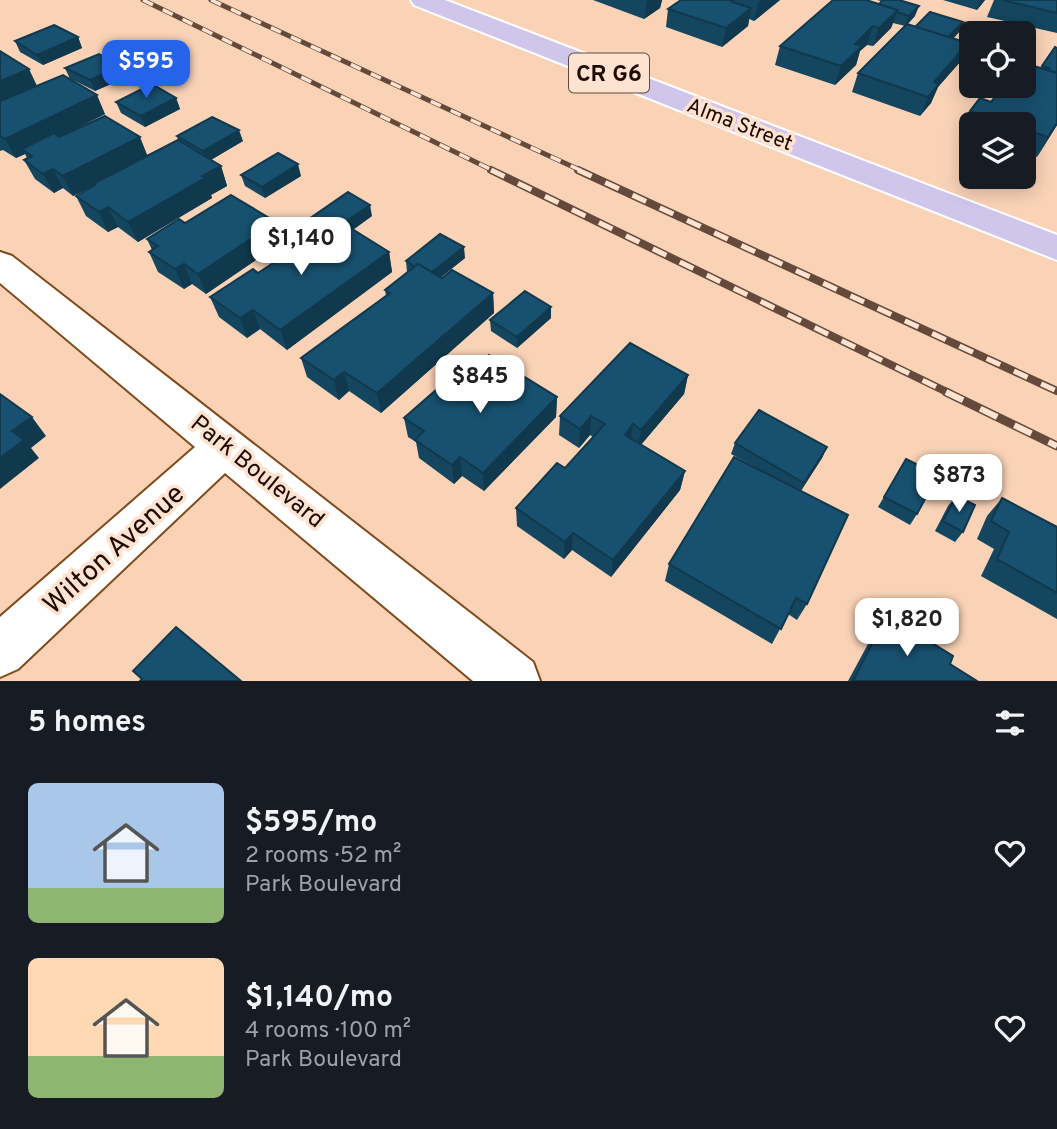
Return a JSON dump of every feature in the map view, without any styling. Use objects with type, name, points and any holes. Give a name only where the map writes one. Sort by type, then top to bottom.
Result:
[{"type":"main road","name":"Alma Street","points":[[423,0],[1057,248]]},
{"type":"street","name":"Park Boulevard","points":[[0,264],[514,681]]},
{"type":"street","name":"Wilton Avenue","points":[[0,651],[226,445]]},
{"type":"building","points":[[681,0],[734,0],[732,2],[751,8],[726,28],[668,9]]},
{"type":"building","points":[[833,0],[866,0],[898,10],[879,28],[873,26],[855,44],[862,46],[841,66],[780,46]]},
{"type":"building","points":[[883,0],[899,0],[919,6],[909,16],[879,4]]},
{"type":"building","points":[[1002,0],[1057,0],[1057,13]]},
{"type":"building","points":[[930,12],[960,21],[959,26],[948,37],[915,27]]},
{"type":"building","points":[[907,24],[959,40],[959,53],[934,82],[939,84],[928,97],[858,73]]},
{"type":"building","points":[[54,25],[78,37],[37,55],[15,41]]},
{"type":"building","points":[[1055,47],[1057,48],[1057,73],[1042,66]]},
{"type":"building","points":[[0,51],[29,69],[0,81]]},
{"type":"building","points":[[99,54],[113,62],[107,64],[115,69],[90,80],[65,68]]},
{"type":"building","points":[[1036,67],[1057,73],[1057,123],[1048,137],[1036,133],[1036,112],[970,111],[980,98],[991,102],[994,98],[1036,98]]},
{"type":"building","points":[[63,75],[97,95],[5,139],[0,136],[0,101]]},
{"type":"building","points":[[152,84],[176,98],[141,116],[116,102]]},
{"type":"building","points":[[105,116],[140,137],[63,176],[53,169],[43,174],[24,160],[32,156],[22,149],[54,133],[59,137]]},
{"type":"building","points":[[212,117],[239,130],[203,151],[177,136]]},
{"type":"building","points":[[178,140],[221,166],[128,222],[108,207],[99,212],[76,196],[95,185],[93,184]]},
{"type":"building","points":[[278,153],[298,164],[262,187],[241,175]]},
{"type":"building","points":[[348,192],[370,205],[333,230],[328,227],[296,249],[280,239]]},
{"type":"building","points":[[231,195],[276,222],[198,274],[184,264],[175,269],[149,252],[158,246],[147,239],[179,219],[185,223]]},
{"type":"building","points":[[328,227],[342,236],[352,229],[389,252],[280,330],[253,310],[240,318],[210,297],[253,269],[258,273]]},
{"type":"building","points":[[440,234],[464,247],[432,272],[406,261]]},
{"type":"building","points":[[418,264],[442,278],[452,270],[493,293],[377,393],[344,372],[334,380],[301,358],[390,293],[385,290]]},
{"type":"building","points":[[525,291],[551,307],[517,337],[490,320]]},
{"type":"building","points":[[630,343],[688,375],[641,430],[633,424],[625,435],[685,471],[613,560],[573,533],[565,542],[516,508],[557,463],[565,468],[605,424],[591,416],[580,429],[560,416]]},
{"type":"building","points":[[489,355],[557,397],[483,473],[460,457],[452,465],[415,440],[424,431],[404,418],[437,389],[445,395]]},
{"type":"building","points":[[0,394],[32,417],[12,431],[24,440],[0,458]]},
{"type":"building","points":[[759,410],[827,447],[804,483],[735,443]]},
{"type":"building","points":[[734,457],[848,515],[807,604],[796,598],[781,629],[669,564]]},
{"type":"building","points":[[906,459],[938,475],[917,514],[884,497]]},
{"type":"building","points":[[956,496],[975,505],[963,532],[943,521]]},
{"type":"building","points":[[1002,498],[1057,527],[1057,593],[997,559],[1009,532],[991,521]]},
{"type":"building","points":[[887,615],[953,656],[950,664],[977,681],[853,681]]},
{"type":"building","points":[[176,627],[241,681],[140,681],[142,679],[133,671]]},
{"type":"railway","points":[[143,0],[494,171]]},
{"type":"railway","points":[[211,0],[582,171]]},
{"type":"railway","points":[[491,170],[949,393]]},
{"type":"railway","points":[[578,170],[1057,391]]},
{"type":"railway","points":[[946,392],[1057,446]]}]
